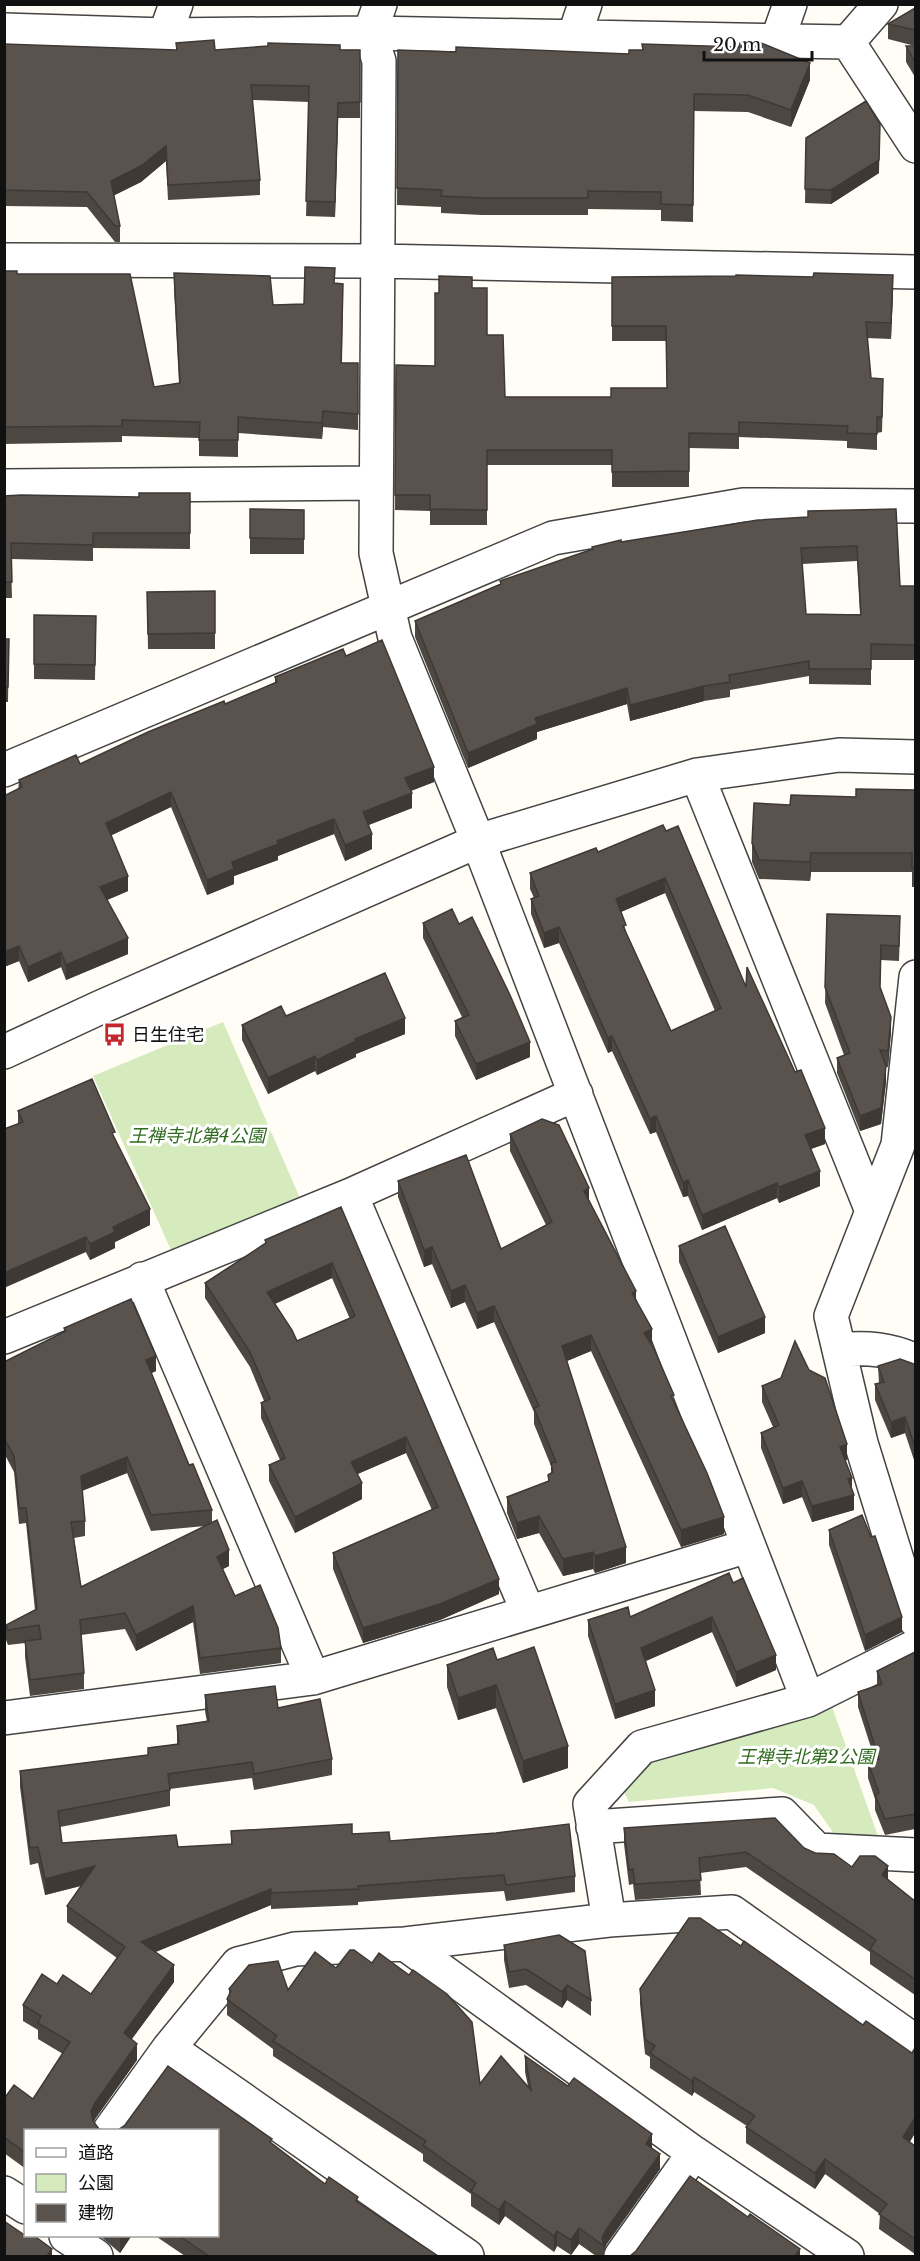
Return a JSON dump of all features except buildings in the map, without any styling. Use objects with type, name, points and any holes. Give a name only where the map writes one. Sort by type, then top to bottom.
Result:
[{"type":"street","points":[[165,35],[176,4]]},
{"type":"street","points":[[574,37],[585,4]]},
{"type":"street","points":[[777,40],[790,4]]},
{"type":"street","points":[[848,42],[881,4]]},
{"type":"street","points":[[375,19],[379,61],[376,553],[395,638],[478,841],[808,1700]]},
{"type":"street","points":[[4,30],[165,35],[375,19],[574,37],[848,42]]},
{"type":"street","points":[[848,42],[915,147]]},
{"type":"street","points":[[4,260],[377,261],[915,272]]},
{"type":"street","points":[[4,486],[376,483]]},
{"type":"street","points":[[4,770],[553,538],[743,505],[915,506]]},
{"type":"street","points":[[4,1052],[478,841],[698,775],[839,755],[915,757]]},
{"type":"street","points":[[698,775],[872,1211]]},
{"type":"street","points":[[915,977],[898,1145],[831,1317],[861,1443],[915,1621]]},
{"type":"street","points":[[4,1337],[351,1195],[576,1094]]},
{"type":"street","points":[[351,1195],[528,1612]]},
{"type":"street","points":[[142,1279],[313,1678]]},
{"type":"street","points":[[839,1350],[866,1347],[898,1353],[915,1361]]},
{"type":"street","points":[[4,1718],[313,1678],[748,1545]]},
{"type":"street","points":[[609,1920],[590,1804],[642,1747],[808,1700],[915,1646]]},
{"type":"street","points":[[593,1827],[782,1815],[817,1850],[915,1855]]},
{"type":"street","points":[[111,2129],[170,2048],[238,1964],[295,1949],[405,1944],[609,1920],[732,1912],[915,2042]]},
{"type":"street","points":[[405,1944],[694,2153],[847,2256]]},
{"type":"street","points":[[170,2048],[467,2256]]},
{"type":"street","points":[[621,2256],[694,2153]]},
{"type":"street","points":[[4,2193],[24,2206]]},
{"type":"street","points":[[69,2237],[96,2256]]},
{"type":"green space","name":"王禅寺北第4公園","points":[[223,1022],[300,1198],[171,1250],[93,1076]]},
{"type":"green space","name":"王禅寺北第2公園","points":[[831,1704],[879,1839],[837,1838],[814,1805],[773,1788],[629,1802],[624,1792],[644,1759]]},
{"type":"place","name":"日生住宅","points":[[114,1035]]}]
